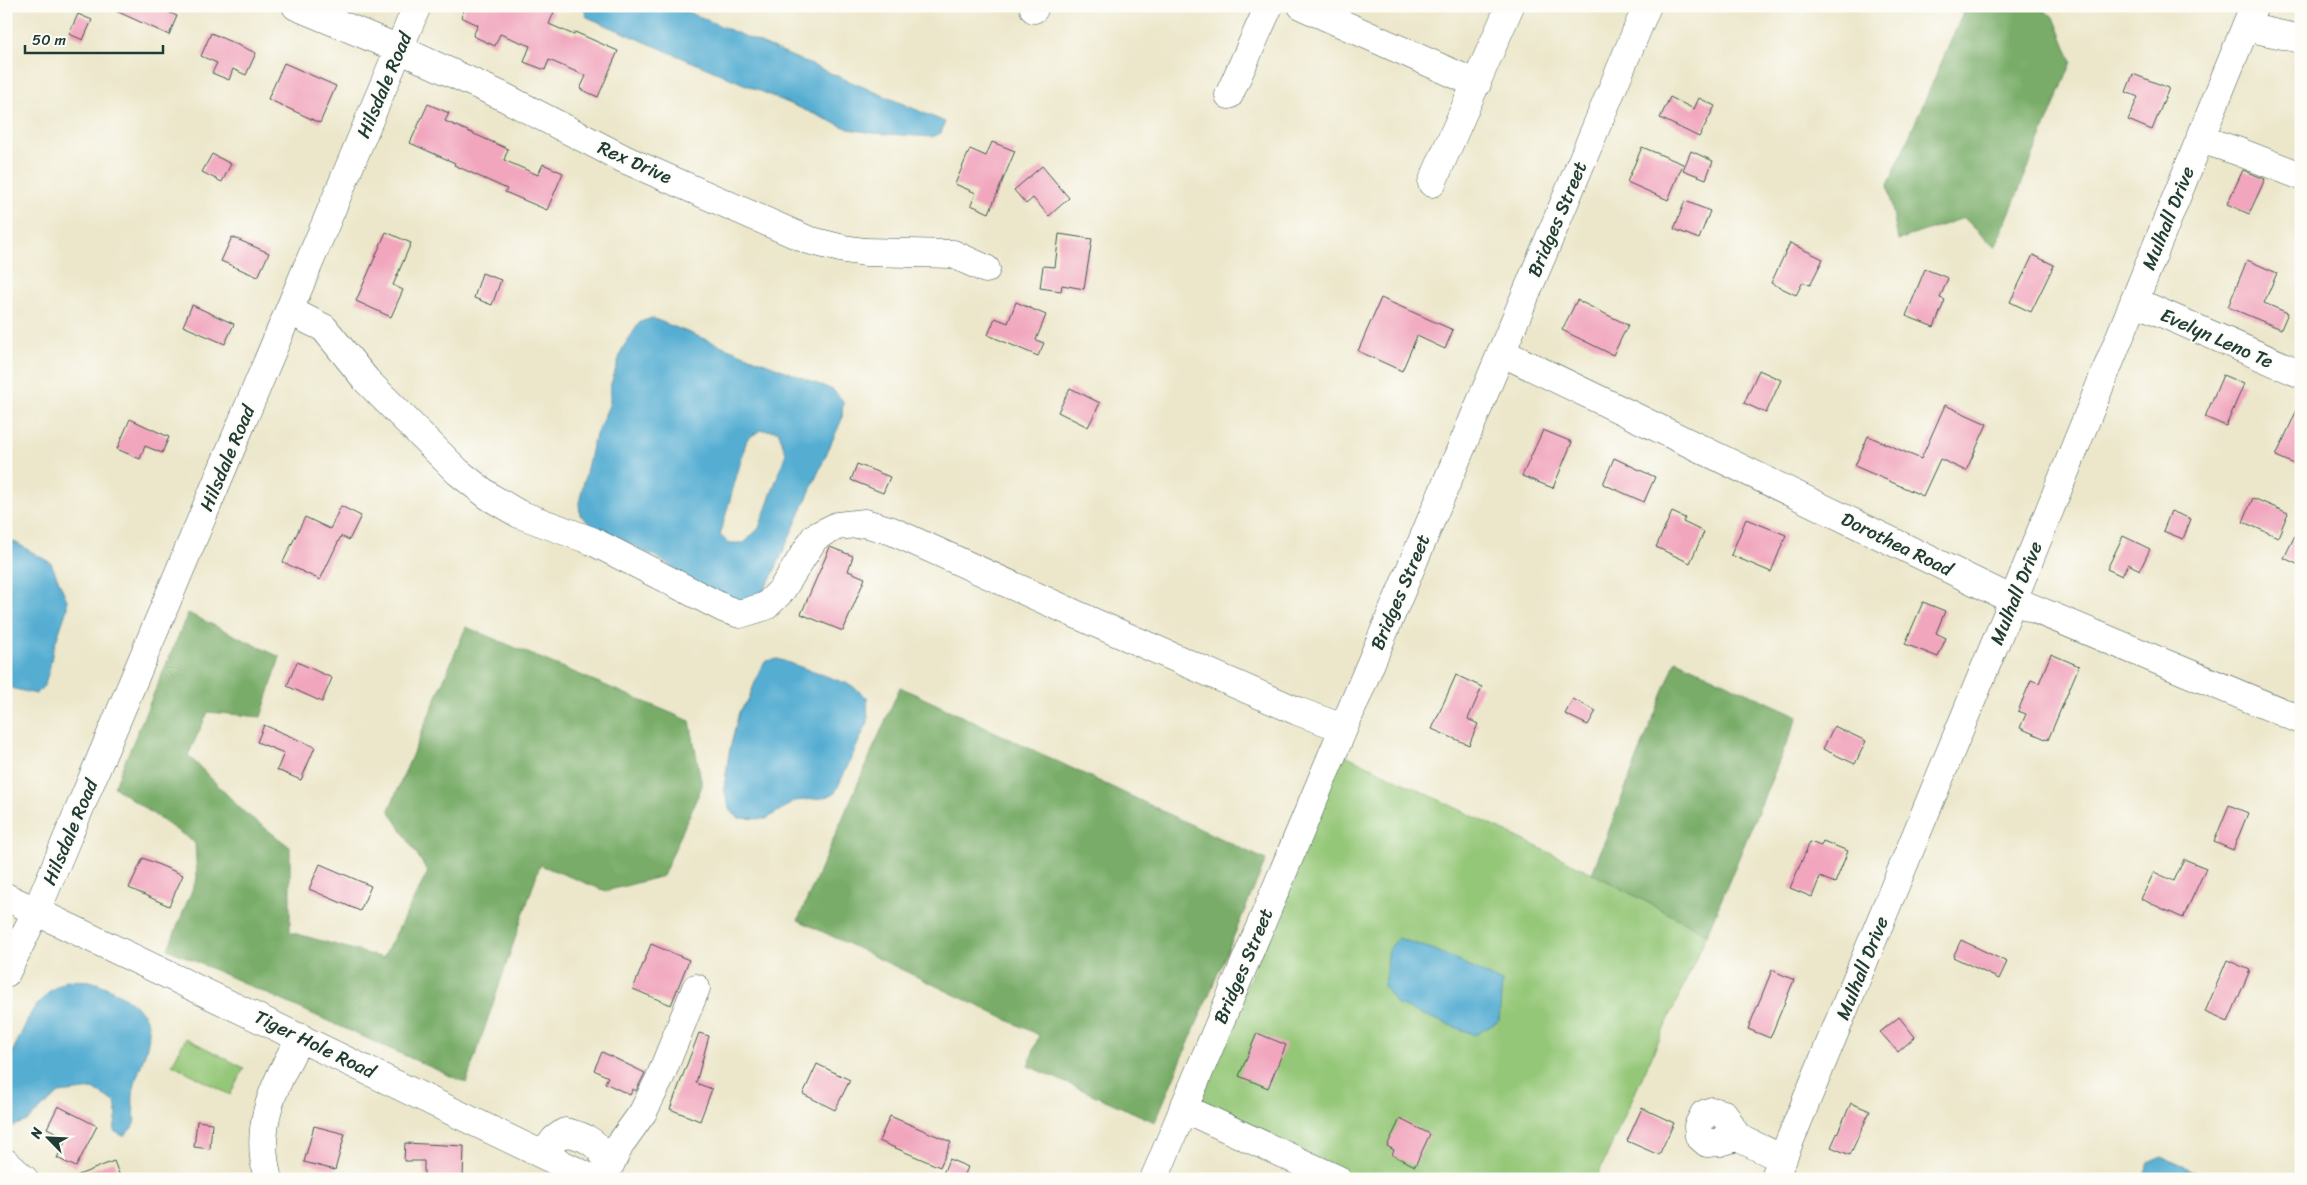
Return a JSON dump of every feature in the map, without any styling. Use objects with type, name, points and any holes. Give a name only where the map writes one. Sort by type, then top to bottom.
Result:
[{"type":"street","name":"Rex Drive","points":[[296,6],[399,49],[500,96],[624,159],[808,240],[865,252],[953,254],[986,269]]},
{"type":"street","name":"Hilsdale Road","points":[[6,973],[37,910],[417,6]]},
{"type":"street","points":[[1228,95],[1269,6]]},
{"type":"street","points":[[1302,6],[1477,84]]},
{"type":"street","points":[[1432,183],[1510,6]]},
{"type":"street","name":"Bridges Street","points":[[1154,1179],[1647,6]]},
{"type":"street","points":[[2250,16],[2301,39]]},
{"type":"street","name":"Mulhall Drive","points":[[1778,1169],[2013,600],[2250,16]]},
{"type":"street","points":[[2200,139],[2301,176]]},
{"type":"street","name":"Evelyn Leno Te","points":[[2134,301],[2301,374]]},
{"type":"street","points":[[290,311],[324,328],[379,393],[458,472],[490,497],[518,514],[592,541],[725,609],[740,614],[766,606],[781,591],[815,537],[837,526],[865,523],[892,531],[1226,680],[1321,721],[1343,728]]},
{"type":"street","name":"Dorothea Road","points":[[1501,352],[2013,600],[2301,720]]},
{"type":"street","name":"Tiger Hole Road","points":[[6,897],[37,910],[543,1155],[602,1174]]},
{"type":"street","points":[[602,1174],[621,1142],[643,1112],[659,1080],[696,988]]},
{"type":"street","points":[[268,1179],[263,1142],[265,1118],[270,1097],[300,1037]]},
{"type":"street","points":[[1183,1108],[1337,1179]]},
{"type":"street","points":[[1737,1137],[1778,1169]]},
{"type":"street","points":[[6,1163],[24,1179]]},
{"type":"green space","points":[[1966,6],[2036,6],[2054,17],[2072,62],[1995,248],[1964,218],[1898,240],[1888,185]]},
{"type":"green space","points":[[188,613],[280,657],[261,717],[208,712],[188,755],[244,812],[290,847],[290,932],[383,958],[428,872],[389,810],[466,627],[690,721],[702,786],[663,876],[606,891],[540,865],[466,1083],[168,949],[197,878],[195,843],[114,787]]},
{"type":"green space","points":[[1676,660],[1798,716],[1707,934],[1592,873]]},
{"type":"green space","points":[[900,687],[1266,860],[1155,1122],[1028,1066],[1039,1035],[798,920]]},
{"type":"green space","points":[[1341,753],[1592,873],[1707,934],[1596,1179],[1357,1179],[1205,1110],[1199,1104]]},
{"type":"green space","points":[[186,1038],[244,1068],[230,1095],[172,1064]]},
{"type":"water","points":[[583,6],[674,6],[945,122],[941,133],[932,137],[872,133],[849,129],[587,17]]},
{"type":"water","points":[[652,318],[833,390],[843,401],[842,419],[773,574],[762,593],[735,604],[716,596],[655,556],[593,527],[580,515],[579,503],[593,442],[610,403],[610,387],[622,349],[640,322]],"holes":[[[761,430],[778,431],[786,453],[759,528],[744,543],[729,543],[720,535],[747,439]]]},
{"type":"water","points":[[6,537],[51,563],[67,600],[67,609],[53,650],[49,671],[44,686],[36,694],[6,687]]},
{"type":"water","points":[[778,659],[851,685],[867,698],[868,722],[835,793],[823,798],[795,801],[766,819],[739,818],[730,811],[724,788],[729,753],[739,712],[748,700],[761,667],[766,661]]},
{"type":"water","points":[[1398,938],[1435,950],[1502,982],[1499,1021],[1475,1035],[1396,1004],[1384,986],[1389,949]]},
{"type":"water","points":[[67,980],[90,981],[117,993],[135,1005],[147,1021],[149,1038],[133,1096],[135,1118],[133,1127],[123,1136],[114,1131],[117,1114],[115,1102],[93,1089],[59,1093],[27,1121],[14,1126],[6,1124],[6,1065],[32,1011],[50,991]]},
{"type":"water","points":[[2162,1157],[2213,1179],[2143,1179],[2149,1162]]},
{"type":"building","points":[[105,6],[155,6],[177,16],[169,35]]},
{"type":"building","points":[[466,6],[540,6],[554,12],[549,24],[574,35],[575,32],[618,51],[598,97],[580,89],[586,76],[549,60],[545,70],[524,62],[530,46],[500,34],[495,46],[473,36],[478,25],[461,17]]},
{"type":"building","points":[[78,14],[92,20],[83,40],[69,34]]},
{"type":"building","points":[[211,33],[256,53],[246,75],[233,69],[229,80],[212,73],[217,63],[201,56]]},
{"type":"building","points":[[284,63],[336,86],[320,123],[268,99]]},
{"type":"building","points":[[2133,74],[2169,88],[2152,130],[2128,120],[2138,97],[2126,92]]},
{"type":"building","points":[[1670,97],[1694,109],[1699,98],[1715,106],[1699,137],[1660,118]]},
{"type":"building","points":[[428,104],[449,113],[445,121],[508,149],[504,160],[538,175],[543,164],[563,173],[547,210],[505,192],[507,189],[410,143]]},
{"type":"building","points":[[992,142],[1015,151],[989,213],[971,205],[976,193],[955,184],[970,149],[986,156]]},
{"type":"building","points":[[1642,147],[1683,164],[1668,200],[1627,182]]},
{"type":"building","points":[[1691,151],[1713,161],[1706,179],[1683,170]]},
{"type":"building","points":[[212,154],[231,164],[222,182],[202,172]]},
{"type":"building","points":[[1042,166],[1069,198],[1049,216],[1033,198],[1026,204],[1014,190]]},
{"type":"building","points":[[2243,170],[2265,179],[2249,214],[2227,204]]},
{"type":"building","points":[[1685,201],[1710,211],[1699,239],[1674,229]]},
{"type":"building","points":[[386,232],[411,243],[393,285],[403,290],[391,317],[356,301]]},
{"type":"building","points":[[1059,234],[1092,239],[1084,289],[1062,285],[1061,291],[1040,288],[1043,266],[1055,267]]},
{"type":"building","points":[[232,237],[269,253],[258,277],[221,261]]},
{"type":"building","points":[[1790,243],[1823,259],[1810,285],[1803,282],[1796,295],[1771,283]]},
{"type":"building","points":[[2033,255],[2054,265],[2031,312],[2010,302]]},
{"type":"building","points":[[2247,260],[2277,273],[2264,303],[2288,313],[2281,329],[2228,307]]},
{"type":"building","points":[[1925,269],[1948,278],[1940,298],[1945,300],[1934,327],[1906,316]]},
{"type":"building","points":[[482,273],[501,280],[492,305],[474,298]]},
{"type":"building","points":[[1381,298],[1453,330],[1445,349],[1417,336],[1402,371],[1358,351]]},
{"type":"building","points":[[1577,300],[1628,325],[1613,355],[1562,330]]},
{"type":"building","points":[[1016,302],[1046,315],[1036,340],[1044,343],[1038,356],[988,335],[995,318],[1008,323]]},
{"type":"building","points":[[192,305],[234,324],[225,344],[183,326]]},
{"type":"building","points":[[1759,370],[1781,380],[1766,413],[1744,403]]},
{"type":"building","points":[[2223,375],[2244,384],[2226,426],[2205,417]]},
{"type":"building","points":[[1070,388],[1100,403],[1088,427],[1058,412]]},
{"type":"building","points":[[2301,401],[2301,467],[2276,456]]},
{"type":"building","points":[[1945,405],[1987,424],[1966,471],[1940,459],[1923,496],[1855,466],[1868,436],[1921,459]]},
{"type":"building","points":[[130,419],[169,437],[162,453],[145,446],[140,459],[117,449]]},
{"type":"building","points":[[1543,430],[1572,442],[1553,488],[1522,476]]},
{"type":"building","points":[[1614,458],[1655,477],[1644,502],[1603,484]]},
{"type":"building","points":[[857,464],[890,477],[883,493],[851,480]]},
{"type":"building","points":[[2253,498],[2288,513],[2278,537],[2243,522]]},
{"type":"building","points":[[341,506],[361,516],[349,540],[341,536],[320,580],[283,562],[305,517],[330,529]]},
{"type":"building","points":[[2171,511],[2191,519],[2183,539],[2163,531]]},
{"type":"building","points":[[1672,512],[1685,518],[1683,522],[1704,532],[1690,563],[1656,547]]},
{"type":"building","points":[[1746,519],[1786,535],[1771,572],[1731,555]]},
{"type":"building","points":[[2301,523],[2301,566],[2284,558]]},
{"type":"building","points":[[2123,536],[2150,549],[2140,570],[2128,564],[2122,576],[2107,569]]},
{"type":"building","points":[[830,547],[853,556],[848,571],[865,578],[843,631],[801,614]]},
{"type":"building","points":[[1923,602],[1945,611],[1936,633],[1946,638],[1938,657],[1905,644]]},
{"type":"building","points":[[2051,654],[2079,666],[2048,740],[2020,728],[2026,714],[2018,711],[2031,680],[2039,683]]},
{"type":"building","points":[[297,662],[332,678],[322,702],[287,686]]},
{"type":"building","points":[[1456,675],[1482,687],[1468,719],[1478,724],[1469,745],[1432,729]]},
{"type":"building","points":[[1573,699],[1596,711],[1588,725],[1565,714]]},
{"type":"building","points":[[264,725],[315,747],[301,780],[277,770],[284,753],[257,742]]},
{"type":"building","points":[[1834,726],[1866,741],[1855,764],[1823,749]]},
{"type":"building","points":[[2229,805],[2248,813],[2233,850],[2214,842]]},
{"type":"building","points":[[1823,841],[1848,851],[1835,883],[1820,877],[1812,897],[1790,888],[1810,842],[1821,846]]},
{"type":"building","points":[[143,858],[183,875],[169,906],[129,888]]},
{"type":"building","points":[[2184,859],[2206,868],[2183,918],[2141,899],[2154,872],[2174,881]]},
{"type":"building","points":[[320,864],[371,886],[360,911],[309,889]]},
{"type":"building","points":[[1961,940],[2007,962],[1999,979],[1953,957]]},
{"type":"building","points":[[651,944],[689,960],[671,1005],[633,989]]},
{"type":"building","points":[[2227,960],[2250,970],[2228,1022],[2205,1012]]},
{"type":"building","points":[[1772,970],[1794,980],[1770,1038],[1748,1029]]},
{"type":"building","points":[[1899,1017],[1915,1037],[1898,1052],[1880,1032]]},
{"type":"building","points":[[699,1033],[709,1036],[696,1083],[712,1089],[700,1121],[670,1109]]},
{"type":"building","points":[[1257,1033],[1286,1045],[1268,1088],[1239,1076]]},
{"type":"building","points":[[602,1052],[645,1073],[636,1091],[633,1089],[630,1095],[605,1083],[608,1077],[594,1070]]},
{"type":"building","points":[[817,1064],[850,1080],[835,1110],[803,1094]]},
{"type":"building","points":[[1851,1103],[1870,1111],[1850,1155],[1831,1147]]},
{"type":"building","points":[[58,1106],[97,1126],[76,1167],[57,1158],[67,1138],[47,1128]]},
{"type":"building","points":[[1642,1108],[1674,1123],[1659,1155],[1627,1141]]},
{"type":"building","points":[[890,1116],[951,1142],[940,1167],[879,1141]]},
{"type":"building","points":[[1400,1119],[1430,1134],[1415,1166],[1392,1155],[1394,1150],[1387,1146]]},
{"type":"building","points":[[197,1121],[212,1123],[210,1149],[194,1147]]},
{"type":"building","points":[[314,1126],[345,1134],[335,1170],[304,1162]]},
{"type":"building","points":[[405,1143],[464,1146],[463,1179],[424,1179],[424,1161],[404,1161]]},
{"type":"building","points":[[949,1159],[968,1167],[963,1179],[941,1179]]},
{"type":"building","points":[[114,1161],[121,1179],[71,1179],[71,1178]]}]
